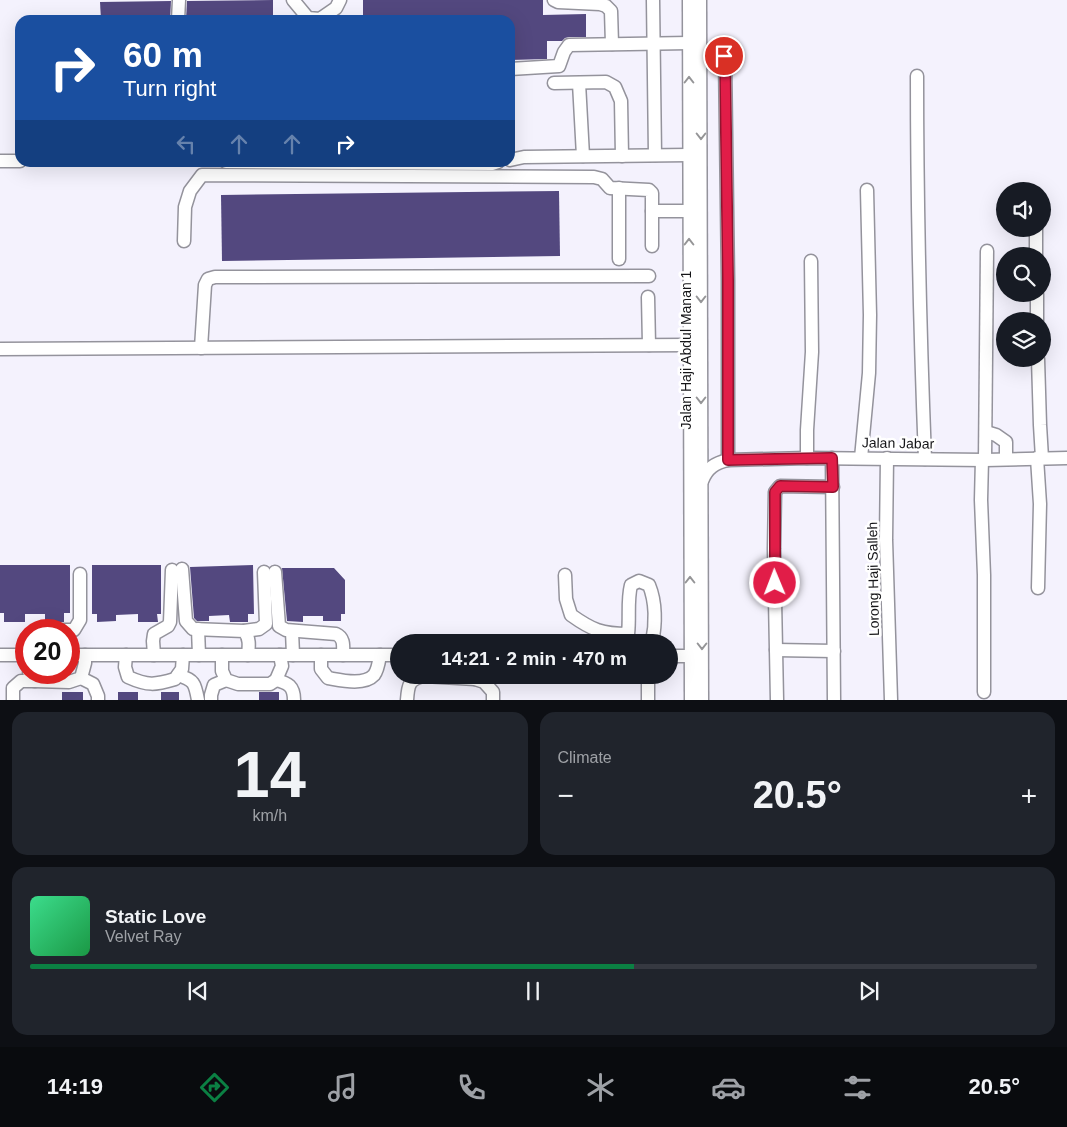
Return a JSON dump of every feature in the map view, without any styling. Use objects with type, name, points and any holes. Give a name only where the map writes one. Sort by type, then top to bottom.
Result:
[{"type":"street","points":[[178,15],[179,0]]},
{"type":"street","points":[[292,0],[305,15]]},
{"type":"street","points":[[326,15],[336,8],[340,0]]},
{"type":"street","points":[[554,0],[558,2],[606,6],[611,11],[612,44]]},
{"type":"street","points":[[653,0],[655,155]]},
{"type":"street","name":"Jalan Haji Abdul Manan 1","points":[[689,0],[690,700]]},
{"type":"street","name":"Jalan Haji Abdul Manan 1","points":[[700,0],[708,52],[701,441],[702,700]]},
{"type":"street","points":[[515,68],[559,66],[564,52],[569,45],[689,42]]},
{"type":"street","points":[[708,52],[722,54],[725,58],[728,460]]},
{"type":"street","points":[[917,76],[917,199],[925,459]]},
{"type":"street","points":[[554,83],[606,82],[615,87],[621,101],[622,156]]},
{"type":"street","points":[[579,83],[583,156]]},
{"type":"street","points":[[515,159],[524,157],[689,155]]},
{"type":"street","points":[[0,161],[15,162]]},
{"type":"street","points":[[184,241],[185,207],[190,191],[202,175],[594,177],[602,179],[608,187],[649,190],[652,193],[652,246]]},
{"type":"street","points":[[619,259],[620,188]]},
{"type":"street","points":[[861,458],[870,315],[866,190]]},
{"type":"street","points":[[652,211],[689,210]]},
{"type":"street","points":[[984,692],[984,575],[981,500],[986,432],[987,251]]},
{"type":"street","points":[[807,458],[812,352],[811,261]]},
{"type":"street","points":[[201,348],[205,285],[208,279],[215,277],[649,276]]},
{"type":"street","points":[[648,297],[649,345]]},
{"type":"street","points":[[0,349],[690,345]]},
{"type":"street","points":[[1038,367],[1040,504],[1038,588]]},
{"type":"street","points":[[986,432],[996,434],[1006,442],[1006,459]]},
{"type":"street","points":[[701,441],[710,456],[728,460]]},
{"type":"street","name":"Jalan Jabar","points":[[728,460],[807,458],[1067,458]]},
{"type":"street","points":[[832,458],[834,700]]},
{"type":"street","name":"Lorong Haji Salleh","points":[[887,458],[886,540],[892,700]]},
{"type":"street","points":[[702,483],[704,474],[710,467],[718,462],[728,460]]},
{"type":"street","points":[[777,700],[774,549],[775,492],[780,486],[833,487]]},
{"type":"street","points":[[154,655],[154,634],[168,626],[170,622],[177,569],[186,621],[193,628],[244,631],[259,628],[266,624],[269,572],[279,626],[292,631],[336,634],[343,641],[343,656]]},
{"type":"street","points":[[80,574],[80,619]]},
{"type":"street","points":[[565,575],[566,599],[571,615],[595,630],[613,634]]},
{"type":"street","points":[[628,634],[630,620],[629,593],[631,584],[639,581],[649,585],[653,594],[653,634]]},
{"type":"street","points":[[198,628],[199,655]]},
{"type":"street","points":[[244,631],[248,636],[248,655]]},
{"type":"street","points":[[211,700],[214,685],[226,680],[238,684],[270,684],[276,680],[286,655],[292,631]]},
{"type":"street","points":[[776,650],[834,651]]},
{"type":"street","points":[[0,655],[15,655]]},
{"type":"street","points":[[80,655],[390,656]]},
{"type":"street","points":[[85,655],[81,678],[93,684],[98,700]]},
{"type":"street","points":[[126,655],[125,666],[128,677],[142,683],[157,684],[176,679],[182,669],[183,655]]},
{"type":"street","points":[[222,655],[222,671],[226,680]]},
{"type":"street","points":[[321,655],[321,669],[328,678],[357,682],[375,674],[380,656]]},
{"type":"street","points":[[678,656],[690,656]]},
{"type":"street","points":[[178,675],[190,679],[196,688],[198,700]]},
{"type":"street","points":[[276,680],[285,683],[293,689],[294,700]]},
{"type":"street","points":[[12,700],[14,688],[18,684]]},
{"type":"street","points":[[407,700],[410,684]]},
{"type":"street","points":[[486,684],[493,692],[493,700]]},
{"type":"street","points":[[648,684],[648,700]]},
{"type":"building","points":[[273,0],[273,15],[186,15],[187,1]]},
{"type":"building","points":[[363,0],[543,0],[543,15],[586,14],[586,37],[569,37],[562,41],[547,41],[547,59],[515,60],[515,15],[363,15]]},
{"type":"building","points":[[171,1],[170,15],[101,15],[100,2]]},
{"type":"building","points":[[559,191],[560,256],[222,261],[221,195]]},
{"type":"building","points":[[0,565],[70,565],[70,613],[64,613],[64,619],[45,619],[45,614],[25,614],[25,619],[15,619],[15,622],[4,622],[4,613],[0,613]]},
{"type":"building","points":[[92,565],[161,565],[161,614],[157,614],[158,622],[138,622],[138,614],[116,615],[116,621],[97,622],[97,614],[92,614]]},
{"type":"building","points":[[253,565],[254,614],[248,614],[248,622],[230,622],[229,615],[209,616],[209,621],[197,621],[194,618],[190,567]]},
{"type":"building","points":[[282,568],[334,568],[345,580],[345,614],[341,614],[341,621],[323,621],[323,616],[303,616],[303,622],[287,621]]},
{"type":"building","points":[[62,692],[83,692],[83,700],[62,700]]},
{"type":"building","points":[[118,692],[138,692],[138,700],[118,700]]},
{"type":"building","points":[[161,692],[179,692],[179,700],[161,700]]},
{"type":"building","points":[[259,692],[279,692],[279,700],[259,700]]},
{"type":"route","points":[[724,56],[728,280],[728,460],[832,458],[833,487],[780,486],[775,492],[775,583]]}]
